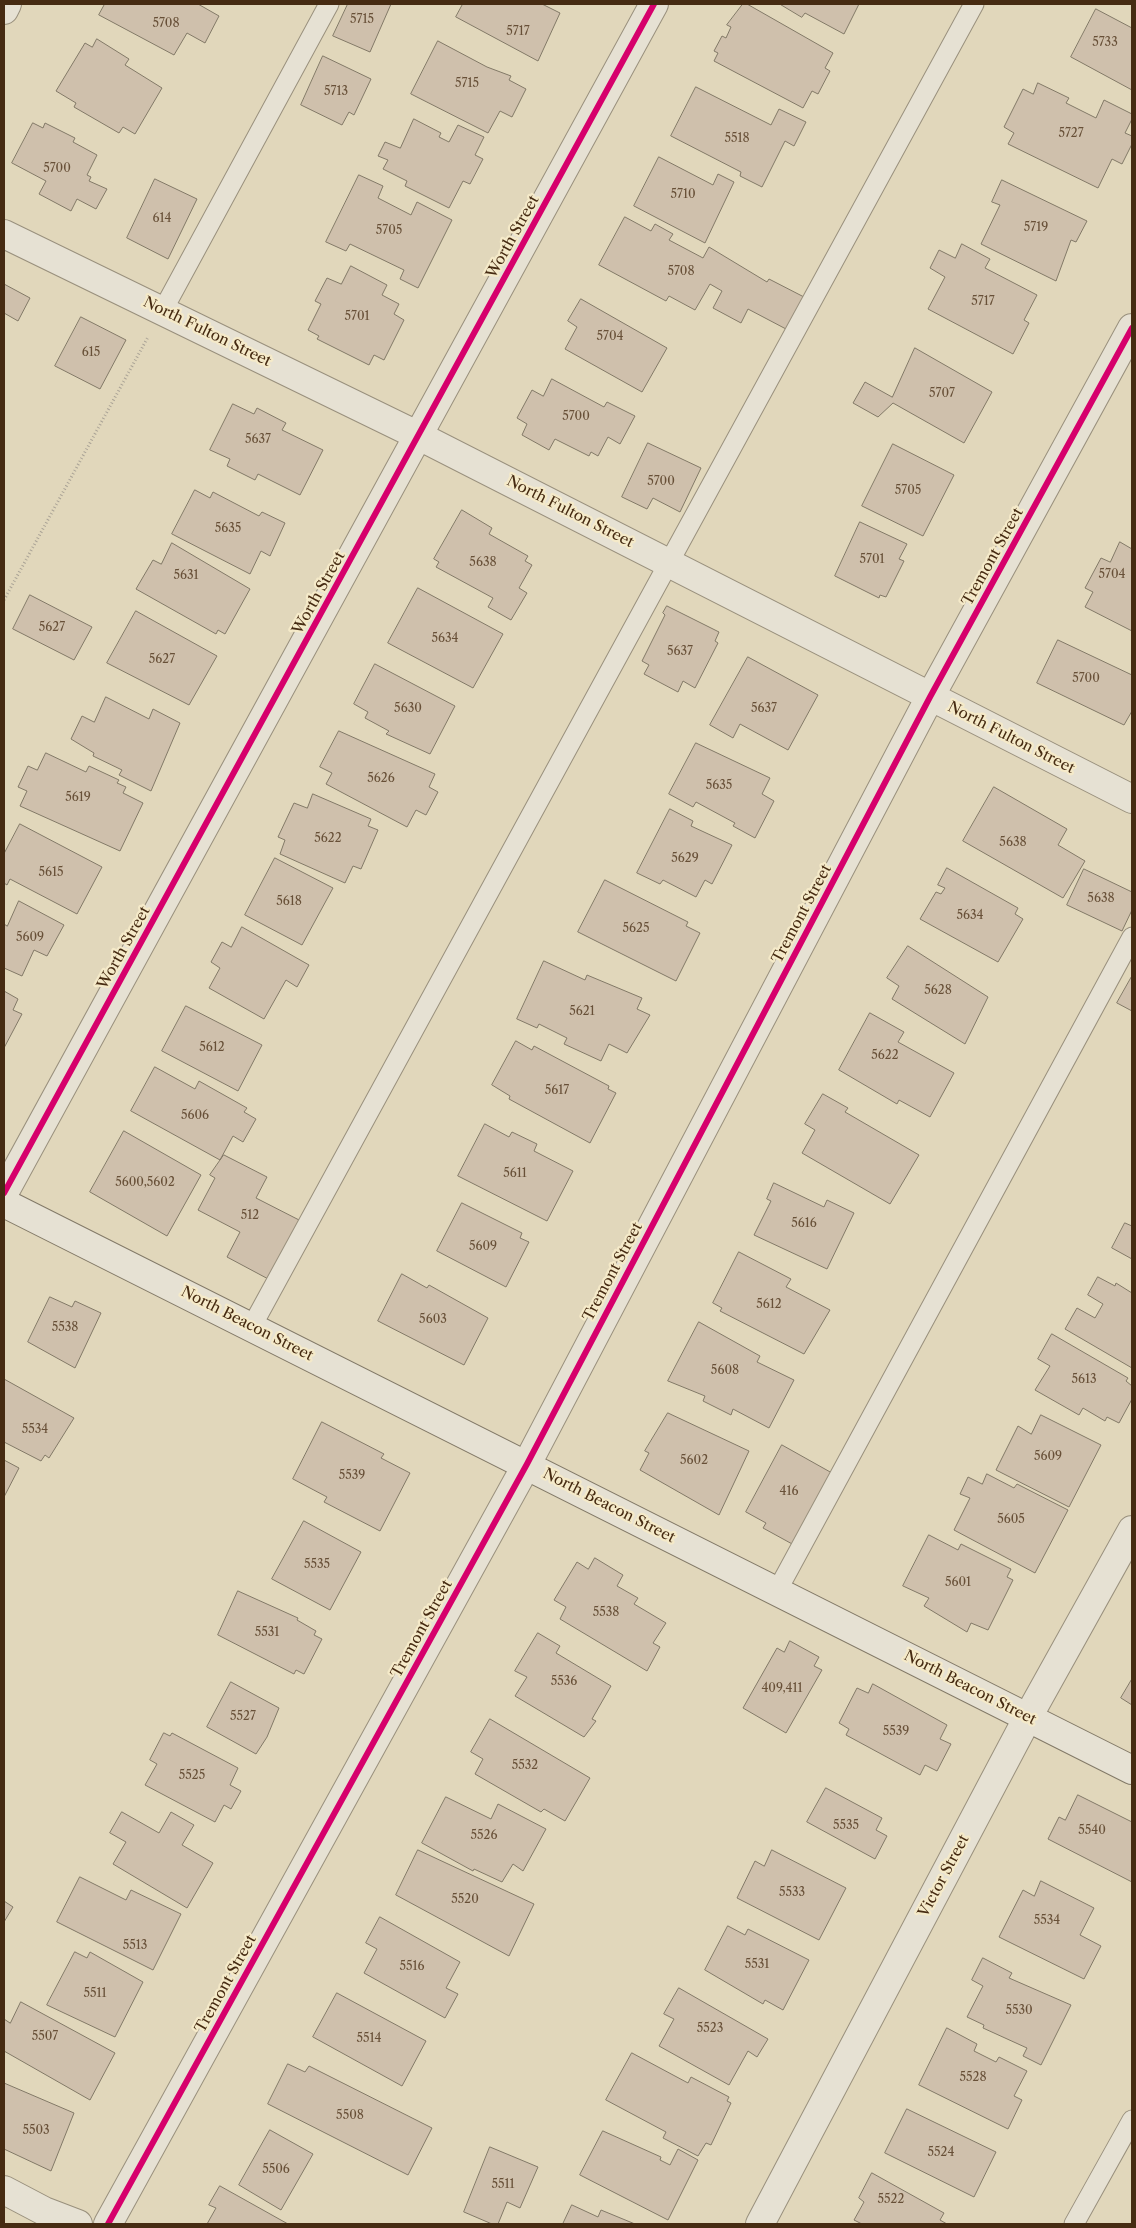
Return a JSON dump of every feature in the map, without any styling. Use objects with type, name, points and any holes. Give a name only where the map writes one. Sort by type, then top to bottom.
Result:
[{"type":"street","points":[[4,10],[7,4]]},
{"type":"street","name":"Worth Street","points":[[4,1193],[654,4]]},
{"type":"street","name":"North Fulton Street","points":[[4,234],[419,436],[1132,799]]},
{"type":"street","name":"Tremont Street","points":[[108,2224],[527,1464],[930,697],[1132,328]]},
{"type":"street","name":"North Beacon Street","points":[[4,1203],[527,1464],[1132,1770]]},
{"type":"street","name":"Victor Street","points":[[760,2224],[1028,1717],[1132,1530]]},
{"type":"street","points":[[4,2190],[40,2217],[78,2224]]},
{"type":"lane","points":[[163,310],[329,4]]},
{"type":"lane","points":[[252,1326],[974,4]]},
{"type":"lane","points":[[777,1591],[1132,937]]},
{"type":"lane","points":[[1074,2224],[1132,2120]]},
{"type":"path","points":[[4,600],[163,310]]},
{"type":"building","points":[[105,4],[198,4],[219,16],[205,43],[187,33],[174,55],[99,15]]},
{"type":"building","points":[[348,4],[391,4],[370,52],[333,36]]},
{"type":"building","points":[[463,4],[542,4],[560,13],[538,61],[456,17]]},
{"type":"building","points":[[743,4],[747,4],[833,53],[825,68],[830,71],[818,94],[812,91],[803,108],[714,61],[718,53],[714,51],[722,36],[726,38],[731,27],[727,25]]},
{"type":"building","points":[[780,4],[859,4],[844,34],[805,13],[802,17]]},
{"type":"building","points":[[1096,9],[1132,28],[1132,90],[1071,57]]},
{"type":"building","points":[[97,39],[129,59],[125,65],[162,88],[135,134],[123,127],[119,133],[74,107],[76,103],[56,91],[85,43],[92,47]]},
{"type":"building","points":[[438,41],[487,67],[511,76],[509,80],[526,89],[512,117],[500,111],[488,133],[411,94]]},
{"type":"building","points":[[323,56],[371,79],[354,115],[349,112],[342,125],[301,105]]},
{"type":"building","points":[[1038,83],[1069,98],[1066,103],[1096,118],[1104,100],[1132,114],[1132,119],[1125,133],[1132,136],[1132,144],[1122,164],[1112,159],[1098,188],[1008,144],[1014,133],[1004,127],[1023,89],[1033,94]]},
{"type":"building","points":[[696,87],[771,125],[779,109],[806,122],[794,146],[785,141],[762,187],[740,176],[741,172],[671,136]]},
{"type":"building","points":[[414,119],[441,133],[439,137],[449,142],[458,125],[484,137],[475,155],[483,159],[470,184],[463,181],[449,208],[405,186],[407,181],[383,169],[388,160],[378,156],[385,142],[400,148]]},
{"type":"building","points":[[33,123],[43,128],[45,123],[75,138],[73,142],[97,155],[87,175],[91,177],[89,181],[107,189],[96,209],[77,199],[71,211],[39,194],[46,181],[12,163]]},
{"type":"building","points":[[659,157],[713,185],[718,174],[734,182],[705,243],[634,206]]},
{"type":"building","points":[[359,175],[383,186],[378,198],[411,215],[417,202],[452,220],[418,288],[400,279],[404,270],[350,244],[346,251],[326,242]]},
{"type":"building","points":[[155,179],[197,199],[168,259],[127,238]]},
{"type":"building","points":[[1002,180],[1087,221],[1076,242],[1071,240],[1056,281],[981,244],[1000,205],[992,202]]},
{"type":"building","points":[[625,217],[651,231],[655,224],[673,234],[669,240],[703,258],[709,247],[767,282],[769,279],[804,297],[786,329],[748,309],[741,323],[713,308],[722,291],[710,284],[695,310],[669,296],[666,301],[599,265]]},
{"type":"building","points":[[962,244],[990,259],[985,268],[1037,295],[1024,320],[1029,323],[1013,354],[928,309],[945,277],[930,268],[939,250],[955,258]]},
{"type":"building","points":[[351,266],[387,285],[382,295],[399,304],[394,314],[404,320],[384,360],[374,355],[369,365],[317,339],[319,336],[308,330],[321,304],[315,301],[327,278],[341,284]]},
{"type":"building","points":[[4,284],[30,298],[18,321],[4,313]]},
{"type":"building","points":[[581,299],[667,348],[642,392],[565,349],[577,327],[568,321]]},
{"type":"building","points":[[81,317],[126,340],[100,389],[55,366]]},
{"type":"building","points":[[915,348],[992,392],[964,443],[893,403],[878,417],[853,403],[865,382],[892,397]]},
{"type":"building","points":[[552,379],[604,407],[607,402],[635,416],[620,444],[608,437],[598,456],[591,452],[589,456],[555,439],[549,450],[522,435],[527,424],[517,418],[532,390],[543,396]]},
{"type":"building","points":[[233,404],[254,414],[257,408],[286,423],[282,430],[323,450],[300,495],[258,474],[255,480],[227,466],[230,459],[210,450]]},
{"type":"building","points":[[648,443],[701,468],[680,512],[653,498],[647,509],[622,497]]},
{"type":"building","points":[[893,444],[954,475],[923,536],[862,506]]},
{"type":"building","points":[[195,490],[210,498],[213,492],[259,516],[262,512],[285,523],[270,556],[261,551],[250,574],[172,534]]},
{"type":"building","points":[[462,510],[492,528],[489,534],[528,556],[525,561],[532,565],[519,588],[527,593],[511,620],[488,607],[493,598],[436,567],[439,562],[434,559]]},
{"type":"building","points":[[860,522],[907,544],[899,559],[904,561],[886,597],[880,595],[879,598],[835,576]]},
{"type":"building","points":[[1120,542],[1132,549],[1132,631],[1085,607],[1093,592],[1085,588],[1101,558],[1110,562]]},
{"type":"building","points":[[172,543],[250,589],[225,634],[218,630],[216,634],[136,589],[153,560],[161,564]]},
{"type":"building","points":[[418,588],[503,634],[473,688],[388,643]]},
{"type":"building","points":[[30,595],[92,627],[74,660],[13,629]]},
{"type":"building","points":[[667,606],[719,632],[715,641],[718,643],[695,688],[683,681],[678,692],[644,674],[649,665],[642,661],[665,615],[663,613]]},
{"type":"building","points":[[136,611],[217,656],[189,705],[107,663]]},
{"type":"building","points":[[1058,640],[1132,675],[1132,711],[1124,725],[1037,683]]},
{"type":"building","points":[[748,657],[818,695],[788,750],[740,724],[733,738],[710,725]]},
{"type":"building","points":[[375,664],[455,706],[430,754],[386,734],[389,731],[365,718],[368,712],[354,704]]},
{"type":"building","points":[[106,697],[149,719],[153,709],[180,723],[151,791],[119,775],[122,770],[93,756],[94,753],[71,739],[82,716],[94,722]]},
{"type":"building","points":[[339,731],[435,774],[429,787],[438,792],[426,815],[416,810],[407,827],[326,784],[332,773],[320,767]]},
{"type":"building","points":[[696,743],[770,778],[762,794],[774,801],[755,838],[733,826],[735,823],[696,802],[693,807],[669,794]]},
{"type":"building","points":[[46,753],[86,772],[89,766],[119,780],[117,783],[126,787],[123,793],[143,803],[120,851],[20,806],[27,791],[18,787],[28,766],[37,770]]},
{"type":"building","points":[[994,787],[1067,829],[1058,845],[1085,861],[1063,898],[963,841]]},
{"type":"building","points":[[313,794],[371,819],[368,826],[378,830],[361,869],[353,866],[345,883],[280,854],[285,840],[278,837],[294,803],[307,808]]},
{"type":"building","points":[[670,809],[693,821],[691,826],[732,845],[712,884],[705,880],[696,897],[663,880],[660,884],[637,873]]},
{"type":"building","points":[[20,824],[102,867],[77,914],[10,879],[7,885],[4,883],[4,854]]},
{"type":"building","points":[[275,858],[333,888],[302,945],[245,915]]},
{"type":"building","points":[[947,868],[1018,908],[1015,914],[1023,919],[998,962],[920,919],[936,892],[941,894],[945,888],[938,885]]},
{"type":"building","points":[[1084,869],[1132,892],[1132,910],[1122,931],[1067,905]]},
{"type":"building","points":[[605,880],[688,922],[686,926],[700,933],[676,981],[578,932]]},
{"type":"building","points":[[19,901],[64,925],[47,956],[34,950],[22,976],[4,968],[4,924],[7,926]]},
{"type":"building","points":[[242,927],[309,965],[297,987],[286,980],[264,1019],[209,988],[220,968],[211,962],[222,942],[231,947]]},
{"type":"building","points":[[908,946],[988,997],[965,1044],[892,999],[899,986],[887,978]]},
{"type":"building","points":[[544,961],[585,980],[587,975],[642,998],[637,1009],[650,1015],[627,1053],[609,1044],[601,1061],[564,1044],[567,1038],[539,1024],[537,1028],[517,1019]]},
{"type":"building","points":[[1132,976],[1132,1011],[1117,1003]]},
{"type":"building","points":[[4,991],[18,999],[13,1010],[22,1014],[4,1048]]},
{"type":"building","points":[[186,1006],[262,1045],[238,1091],[162,1051]]},
{"type":"building","points":[[870,1013],[904,1032],[898,1042],[954,1073],[930,1117],[899,1100],[897,1104],[839,1070]]},
{"type":"building","points":[[516,1041],[532,1050],[534,1046],[609,1086],[608,1089],[616,1093],[590,1143],[509,1099],[510,1096],[492,1085]]},
{"type":"building","points":[[155,1067],[195,1089],[199,1081],[247,1108],[244,1112],[256,1119],[243,1142],[233,1136],[220,1160],[131,1111]]},
{"type":"building","points":[[823,1094],[848,1108],[845,1112],[919,1155],[890,1204],[802,1153],[815,1130],[805,1124]]},
{"type":"building","points":[[485,1124],[509,1137],[512,1132],[537,1144],[534,1151],[573,1171],[547,1221],[458,1176]]},
{"type":"building","points":[[124,1131],[201,1175],[167,1236],[90,1192]]},
{"type":"building","points":[[224,1155],[267,1177],[256,1198],[303,1222],[272,1281],[227,1257],[240,1232],[198,1210],[215,1178],[210,1175]]},
{"type":"building","points":[[774,1183],[824,1207],[827,1200],[854,1213],[827,1269],[754,1235],[771,1201],[767,1199]]},
{"type":"building","points":[[462,1203],[522,1233],[520,1238],[529,1242],[506,1287],[437,1251]]},
{"type":"building","points":[[1125,1223],[1132,1226],[1132,1259],[1112,1248]]},
{"type":"building","points":[[739,1252],[791,1279],[786,1287],[830,1310],[804,1354],[720,1311],[722,1308],[713,1303]]},
{"type":"building","points":[[402,1274],[427,1288],[429,1285],[488,1318],[464,1365],[378,1321]]},
{"type":"building","points":[[1098,1277],[1115,1286],[1116,1283],[1132,1293],[1132,1368],[1065,1329],[1077,1308],[1095,1318],[1103,1304],[1088,1295]]},
{"type":"building","points":[[50,1297],[72,1307],[75,1301],[101,1313],[75,1368],[28,1342]]},
{"type":"building","points":[[699,1322],[760,1356],[757,1362],[794,1380],[769,1428],[733,1409],[731,1415],[703,1401],[705,1396],[668,1381]]},
{"type":"building","points":[[1052,1334],[1128,1378],[1126,1381],[1132,1386],[1132,1399],[1119,1423],[1107,1417],[1105,1421],[1083,1408],[1079,1415],[1035,1390],[1050,1366],[1038,1359]]},
{"type":"building","points":[[4,1379],[74,1418],[49,1458],[45,1455],[41,1461],[4,1442]]},
{"type":"building","points":[[668,1413],[749,1451],[719,1515],[640,1470],[649,1453],[645,1451]]},
{"type":"building","points":[[1041,1415],[1101,1445],[1069,1507],[996,1470],[1018,1426],[1031,1434]]},
{"type":"building","points":[[322,1422],[384,1454],[381,1458],[410,1473],[380,1531],[324,1502],[327,1497],[293,1479]]},
{"type":"building","points":[[782,1445],[832,1473],[794,1545],[763,1528],[766,1523],[746,1512]]},
{"type":"building","points":[[4,1460],[19,1468],[4,1497]]},
{"type":"building","points":[[987,1474],[1014,1488],[1017,1484],[1068,1510],[1035,1573],[954,1530],[970,1498],[960,1494],[968,1477],[982,1484]]},
{"type":"building","points":[[304,1521],[361,1552],[330,1610],[272,1579]]},
{"type":"building","points":[[929,1535],[958,1550],[961,1544],[1011,1569],[1007,1577],[1013,1580],[988,1630],[971,1623],[967,1632],[924,1606],[929,1598],[903,1586]]},
{"type":"building","points":[[595,1558],[623,1575],[617,1586],[638,1598],[634,1604],[666,1623],[653,1643],[660,1647],[647,1671],[560,1619],[566,1607],[554,1600],[577,1562],[588,1569]]},
{"type":"building","points":[[238,1591],[298,1618],[297,1620],[316,1631],[314,1635],[322,1639],[304,1674],[296,1670],[294,1674],[218,1635]]},
{"type":"building","points":[[538,1633],[560,1646],[556,1653],[611,1686],[592,1719],[596,1721],[584,1737],[515,1696],[527,1677],[515,1671]]},
{"type":"building","points":[[790,1641],[819,1657],[814,1666],[822,1670],[786,1733],[743,1708],[777,1648],[784,1652]]},
{"type":"building","points":[[1132,1679],[1132,1705],[1121,1698]]},
{"type":"building","points":[[231,1682],[279,1708],[267,1737],[256,1754],[207,1727]]},
{"type":"building","points":[[873,1684],[947,1725],[940,1739],[951,1744],[937,1771],[925,1765],[920,1775],[846,1735],[849,1729],[839,1723],[857,1688],[868,1693]]},
{"type":"building","points":[[490,1719],[590,1778],[565,1821],[544,1809],[541,1812],[475,1774],[483,1759],[471,1752]]},
{"type":"building","points":[[164,1733],[170,1736],[172,1733],[238,1768],[230,1785],[241,1791],[231,1809],[224,1805],[215,1822],[145,1785],[157,1764],[150,1760]]},
{"type":"building","points":[[826,1788],[882,1818],[876,1830],[887,1836],[875,1859],[807,1822]]},
{"type":"building","points":[[1078,1795],[1132,1822],[1132,1882],[1048,1839],[1059,1817],[1065,1820]]},
{"type":"building","points":[[446,1797],[491,1819],[498,1804],[546,1829],[523,1871],[513,1864],[502,1882],[474,1869],[473,1871],[422,1843]]},
{"type":"building","points":[[122,1812],[159,1833],[171,1812],[194,1825],[182,1845],[213,1863],[187,1908],[113,1864],[126,1842],[110,1833]]},
{"type":"building","points":[[418,1850],[534,1904],[509,1956],[396,1895]]},
{"type":"building","points":[[772,1850],[846,1888],[819,1940],[737,1898],[755,1861],[764,1866]]},
{"type":"building","points":[[80,1877],[126,1900],[131,1890],[181,1914],[153,1970],[57,1922]]},
{"type":"building","points":[[1041,1881],[1094,1908],[1080,1935],[1101,1946],[1084,1979],[999,1937],[1023,1890],[1034,1896]]},
{"type":"building","points":[[4,1901],[13,1907],[4,1922]]},
{"type":"building","points":[[380,1917],[460,1962],[446,1988],[458,1994],[445,2018],[364,1973],[377,1949],[366,1943]]},
{"type":"building","points":[[728,1926],[745,1935],[748,1929],[809,1960],[783,2010],[765,2000],[763,2004],[705,1970]]},
{"type":"building","points":[[75,1952],[87,1958],[90,1952],[143,1982],[115,2037],[47,2005]]},
{"type":"building","points":[[983,1958],[1012,1973],[1009,1978],[1071,2005],[1041,2065],[1023,2056],[1027,2048],[983,2028],[984,2025],[967,2017],[983,1986],[972,1980]]},
{"type":"building","points":[[679,1988],[768,2039],[757,2057],[748,2051],[729,2085],[659,2046],[674,2019],[664,2014]]},
{"type":"building","points":[[337,1993],[426,2041],[402,2086],[313,2037]]},
{"type":"building","points":[[21,2002],[115,2053],[90,2100],[4,2051],[4,2019],[10,2023]]},
{"type":"building","points":[[947,2028],[977,2044],[974,2051],[996,2062],[999,2057],[1027,2071],[1014,2096],[1022,2100],[1008,2129],[919,2085]]},
{"type":"building","points":[[632,2053],[688,2083],[691,2077],[729,2097],[727,2101],[731,2103],[711,2145],[706,2143],[698,2156],[663,2138],[666,2132],[606,2100]]},
{"type":"building","points":[[288,2064],[305,2072],[309,2066],[432,2128],[408,2175],[268,2104]]},
{"type":"building","points":[[4,2083],[74,2113],[51,2171],[4,2149]]},
{"type":"building","points":[[907,2109],[996,2152],[974,2197],[885,2153]]},
{"type":"building","points":[[270,2130],[313,2154],[281,2210],[239,2185]]},
{"type":"building","points":[[603,2131],[661,2157],[660,2160],[670,2165],[678,2149],[698,2160],[668,2220],[580,2175]]},
{"type":"building","points":[[490,2147],[538,2167],[520,2208],[507,2202],[498,2224],[492,2224],[464,2212]]},
{"type":"building","points":[[872,2173],[944,2213],[940,2220],[947,2224],[862,2224],[854,2220],[864,2202],[859,2198]]},
{"type":"building","points":[[220,2186],[288,2224],[207,2224],[216,2208],[209,2205]]},
{"type":"building","points":[[572,2205],[598,2217],[601,2210],[635,2224],[563,2224]]},
{"type":"cycle path","points":[[4,1193],[654,4]]},
{"type":"cycle path","points":[[108,2224],[527,1464],[930,697],[1132,328]]}]
